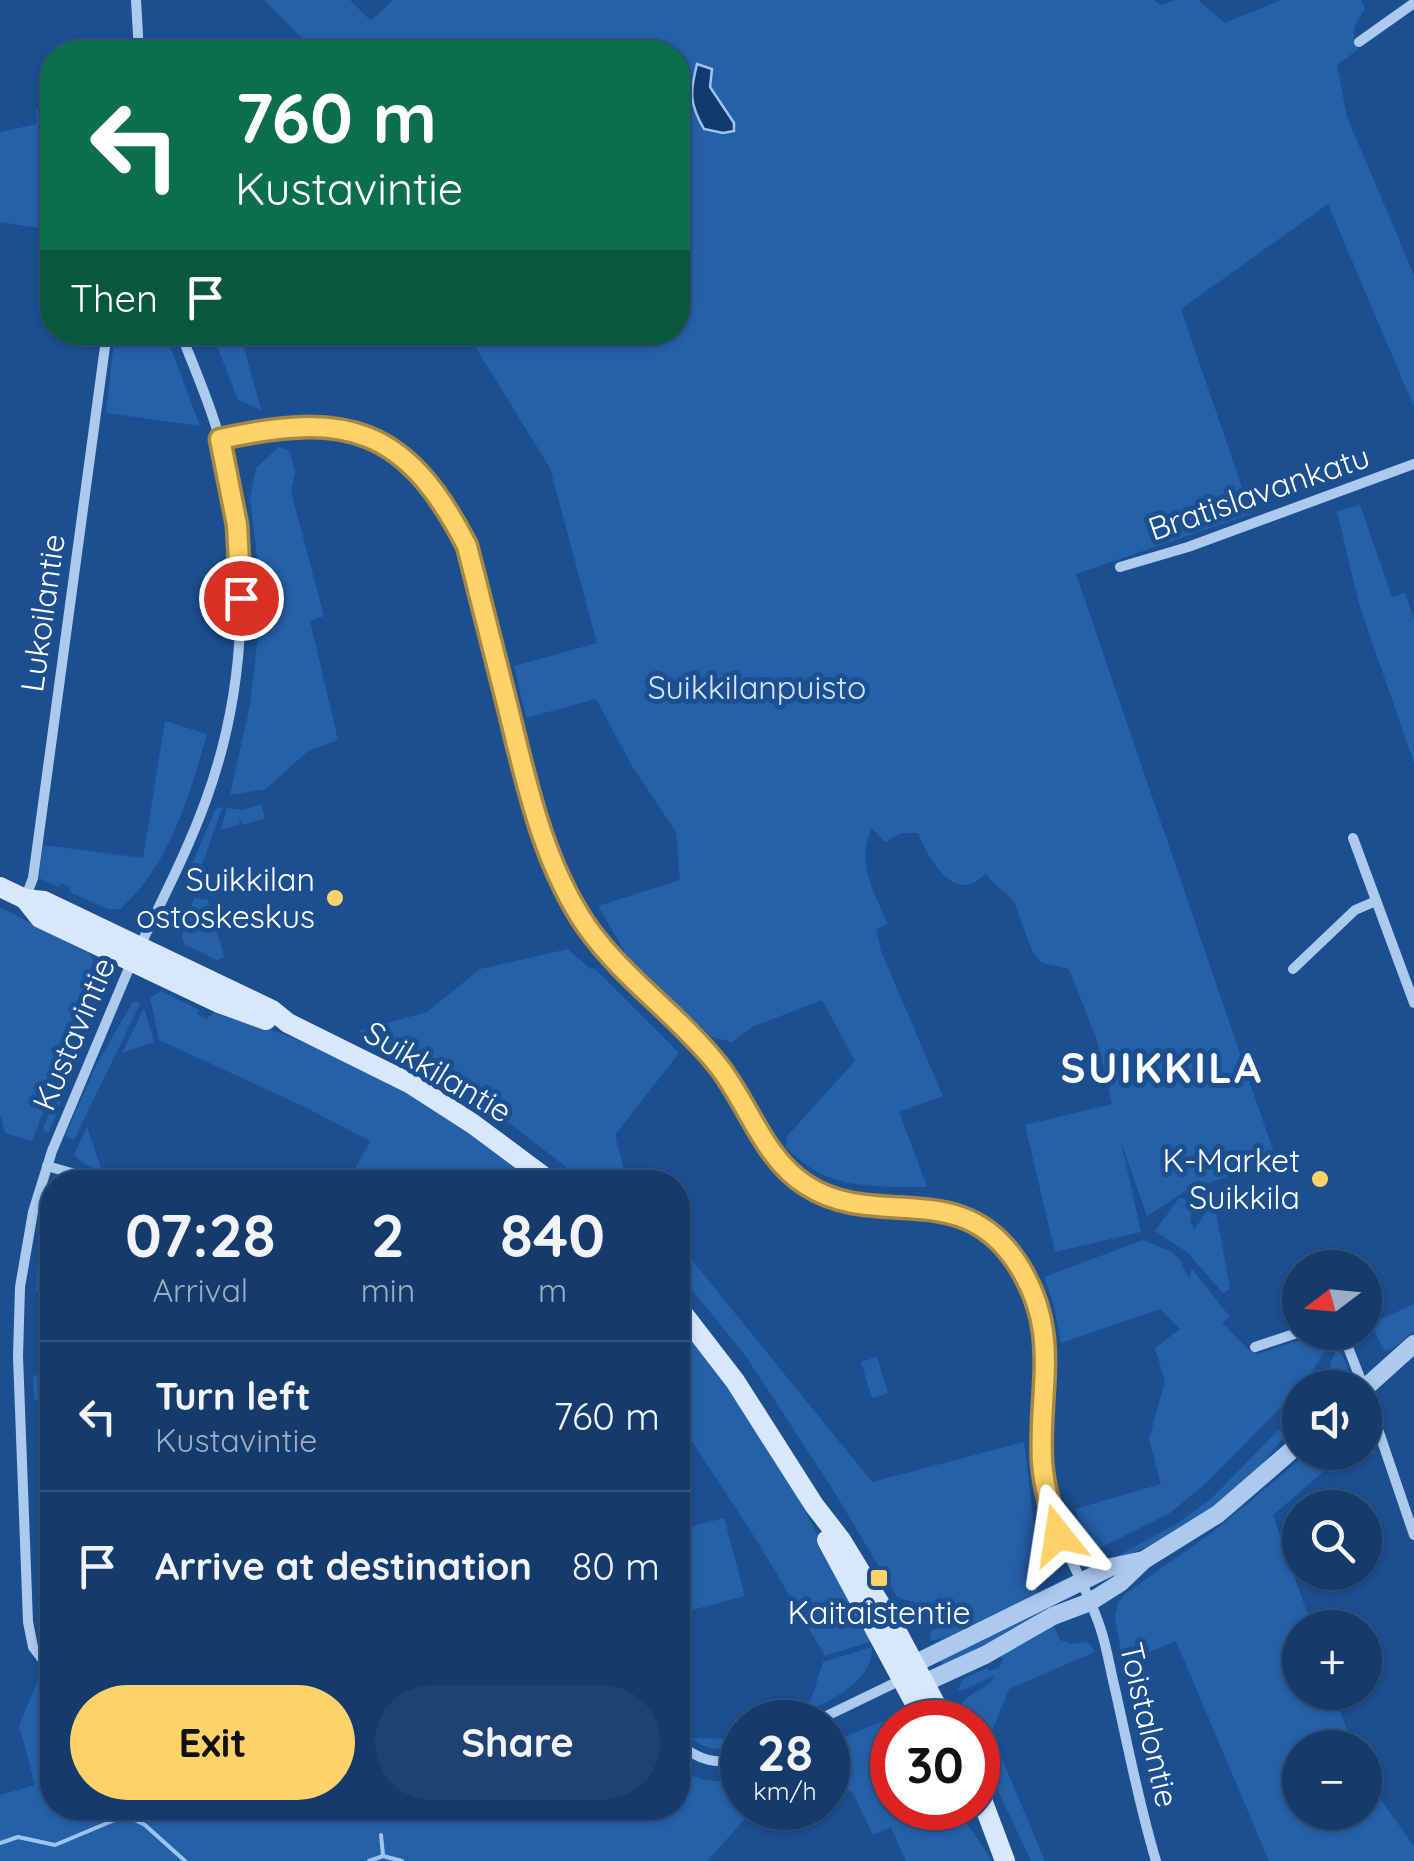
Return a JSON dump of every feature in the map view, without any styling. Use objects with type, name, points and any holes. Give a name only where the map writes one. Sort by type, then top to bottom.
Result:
[{"type":"main road","name":"Suikkilantie","points":[[0,886],[25,899],[40,918],[136,954],[220,1003],[272,1022],[288,1023],[374,1064],[441,1102],[534,1170]]},
{"type":"main road","points":[[690,1322],[735,1380],[850,1555],[908,1672],[917,1700]]},
{"type":"main road","points":[[908,1672],[924,1683],[933,1700]]},
{"type":"main road","points":[[988,1830],[996,1840]]},
{"type":"main road","points":[[993,1830],[1005,1861]]},
{"type":"street","points":[[136,0],[138,40]]},
{"type":"street","points":[[1359,42],[1414,3]]},
{"type":"street","name":"Lukoilantie","points":[[25,899],[33,878],[105,345]]},
{"type":"street","name":"Kustavintie","points":[[46,1170],[68,1108],[199,819],[228,728],[238,660],[241,598],[237,525],[220,439],[185,345]]},
{"type":"street","name":"Toistalontie","points":[[220,439],[313,426],[342,428],[379,441],[404,456],[420,472],[450,513],[467,546],[544,839],[572,902],[602,946],[708,1052],[772,1152],[798,1179],[820,1193],[846,1200],[951,1213],[982,1226],[1017,1263],[1038,1305],[1047,1344],[1042,1450],[1045,1486],[1058,1535],[1100,1626],[1156,1861]]},
{"type":"street","name":"Bratislavankatu","points":[[1120,567],[1188,547],[1414,464]]},
{"type":"street","points":[[1353,838],[1413,1003]]},
{"type":"street","points":[[1293,970],[1355,910],[1376,901]]},
{"type":"street","points":[[47,1166],[61,1170]]},
{"type":"street","name":"Kustavintie","points":[[40,1189],[20,1287],[18,1356],[28,1622],[40,1659]]},
{"type":"street","points":[[1255,1347],[1282,1338]]},
{"type":"street","points":[[1382,1373],[1414,1344]]},
{"type":"street","points":[[1382,1440],[1414,1535]]},
{"type":"street","points":[[924,1683],[985,1655],[1053,1616],[1090,1602],[1120,1583],[1144,1560],[1218,1514],[1282,1459]]},
{"type":"street","points":[[850,1703],[1080,1581],[1111,1566],[1144,1560]]},
{"type":"street","points":[[690,1753],[720,1761]]},
{"type":"green space","name":"Suikkilanpuisto","points":[[264,0],[350,0],[371,21],[393,0],[1154,0],[1160,5],[1198,0],[1225,23],[1281,0],[1361,0],[1365,9],[1354,33],[1359,49],[1337,65],[1347,117],[1414,275],[1414,407],[1328,204],[1181,309],[1251,514],[1076,574],[1276,1159],[1186,1191],[1147,1216],[1121,1142],[1141,1232],[1055,1252],[1025,1125],[1112,1104],[1097,1040],[1069,969],[1042,963],[1033,953],[1014,902],[986,873],[963,885],[953,882],[936,866],[918,833],[901,833],[885,842],[872,828],[866,865],[888,924],[876,929],[881,951],[943,1096],[899,1112],[927,1187],[869,1186],[834,1179],[801,1161],[786,1147],[787,1136],[855,1061],[822,1000],[752,1027],[732,1042],[712,1037],[628,957],[598,906],[680,880],[676,832],[632,766],[596,699],[526,718],[514,666],[597,643],[550,468],[474,345],[690,345],[690,40],[304,40]]},
{"type":"green space","points":[[36,109],[40,110],[40,228],[0,222],[0,132],[37,124]]},
{"type":"green space","points":[[114,345],[170,345],[200,426],[106,413]]},
{"type":"green space","points":[[217,345],[243,345],[261,410],[238,400]]},
{"type":"green space","points":[[279,447],[290,451],[295,473],[291,492],[324,616],[310,621],[338,740],[308,751],[266,789],[230,795],[250,705],[258,635],[257,556],[250,498],[256,468]]},
{"type":"green space","points":[[1360,505],[1392,597],[1405,593],[1414,620],[1414,763],[1359,604],[1337,511]]},
{"type":"green space","points":[[165,721],[207,734],[176,828],[137,892],[120,909],[108,909],[69,892],[70,887],[61,883],[58,887],[39,878],[43,845],[143,858]]},
{"type":"green space","points":[[261,804],[265,818],[243,825],[235,811],[241,824],[221,830],[227,808],[243,810]]},
{"type":"green space","points":[[223,806],[196,881],[189,871],[215,810]]},
{"type":"green space","points":[[194,898],[208,900],[224,957],[217,960],[184,944],[182,936]]},
{"type":"green space","points":[[0,907],[90,954],[98,968],[32,1141],[5,1133],[0,1114]]},
{"type":"green space","points":[[568,949],[590,969],[594,968],[679,1053],[615,1135],[624,1170],[570,1170],[475,1097],[359,1031],[427,1012],[480,969]]},
{"type":"green space","points":[[99,984],[103,986],[88,1034],[46,1132],[43,1129]]},
{"type":"green space","points":[[161,991],[199,1010],[197,1014],[206,1019],[214,1013],[283,1034],[362,1067],[443,1114],[521,1170],[355,1170],[370,1141],[159,1040],[150,998]]},
{"type":"green space","points":[[133,1001],[140,1004],[74,1140],[65,1136],[95,1068]]},
{"type":"green space","points":[[144,1008],[154,1042],[122,1053]]},
{"type":"green space","points":[[87,1127],[101,1168],[107,1170],[96,1169],[74,1155]]},
{"type":"green space","points":[[1180,1197],[1193,1205],[1190,1220],[1194,1230],[1214,1201],[1230,1289],[1223,1293],[1188,1253],[1155,1231]]},
{"type":"green space","points":[[1143,1240],[1172,1252],[1189,1277],[1192,1269],[1230,1317],[1222,1323],[1248,1349],[1258,1354],[1282,1346],[1282,1350],[1325,1350],[1313,1370],[1282,1370],[1282,1406],[1205,1484],[1170,1513],[1100,1548],[1085,1535],[1075,1509],[1161,1484],[1149,1439],[1165,1381],[1155,1348],[1180,1329],[1160,1309],[1061,1343],[1044,1277]]},
{"type":"green space","points":[[40,1248],[40,1290],[36,1291]]},
{"type":"green space","points":[[690,1258],[872,1482],[1024,1442],[1036,1541],[1028,1581],[1038,1593],[945,1638],[930,1641],[931,1631],[958,1616],[897,1597],[745,1355],[690,1288]]},
{"type":"green space","points":[[1414,1304],[1414,1331],[1384,1351],[1382,1319]]},
{"type":"green space","points":[[690,1336],[735,1395],[782,1469],[875,1640],[825,1656],[690,1438]]},
{"type":"green space","points":[[1338,1350],[1348,1370],[1330,1370]]},
{"type":"green space","points":[[877,1357],[888,1393],[872,1398],[861,1362]]},
{"type":"green space","points":[[40,1374],[40,1399],[34,1401],[33,1376]]},
{"type":"green space","points":[[1279,1429],[1282,1440],[1255,1472],[1224,1498],[1172,1533],[1116,1557],[1178,1523],[1211,1499]]},
{"type":"green space","points":[[1288,1470],[1327,1470],[1302,1490],[1282,1490],[1282,1507],[1273,1515],[1282,1541],[1282,1590],[1299,1590],[1306,1610],[1282,1610],[1282,1710],[1340,1710],[1347,1730],[1282,1730],[1282,1830],[1382,1830],[1382,1802],[1414,1846],[1414,1861],[1269,1861],[1176,1641],[1123,1663],[1115,1617],[1118,1603],[1126,1593],[1213,1532]]},
{"type":"green space","points":[[724,1518],[745,1596],[690,1610],[690,1527]]},
{"type":"green space","points":[[1044,1608],[1048,1614],[943,1666],[940,1661]]},
{"type":"green space","points":[[1052,1622],[1060,1640],[1072,1644],[1088,1642],[1095,1652],[1009,1689],[1000,1711],[1000,1700],[966,1700],[995,1675],[958,1690],[963,1679],[987,1668],[999,1668],[1003,1660],[1000,1655]]},
{"type":"green space","points":[[872,1647],[870,1661],[853,1684],[830,1700],[811,1700],[823,1662]]},
{"type":"green space","points":[[38,1681],[40,1820],[690,1820],[690,1774],[720,1780],[720,1830],[735,1830],[707,1861],[0,1861],[0,1795],[35,1785],[19,1725]]},
{"type":"green space","points":[[870,1727],[870,1829],[850,1791],[850,1735]]},
{"type":"green space","points":[[690,1736],[720,1739],[720,1749],[706,1747]]},
{"type":"green space","points":[[1000,1754],[1045,1861],[1031,1861],[1000,1795]]},
{"type":"green space","points":[[892,1830],[972,1830],[992,1861],[906,1861]]},
{"type":"shaded area","points":[[697,64],[712,69],[710,87],[734,123],[734,131],[704,129],[692,97]]},
{"type":"waterway","points":[[0,1843],[18,1837],[55,1845],[115,1820]]},
{"type":"waterway","points":[[135,1820],[185,1861]]},
{"type":"waterway","points":[[381,1835],[383,1855]]},
{"type":"waterway","points":[[369,1861],[383,1856],[402,1861]]},
{"type":"place","name":"Suikkilan ostoskeskus","points":[[335,898]]},
{"type":"place","name":"K-Market Suikkila","points":[[1320,1179]]},
{"type":"place","name":"Kaitaistentie","points":[[879,1578]]},
{"type":"district","name":"SUIKKILA","points":[[1162,1068]]},
{"type":"route","points":[[241,598],[237,525],[220,439],[313,426],[342,428],[379,441],[404,456],[420,472],[450,513],[467,546],[528,788],[550,856],[572,902],[602,946],[708,1052],[772,1152],[808,1187],[846,1200],[951,1213],[982,1226],[1017,1263],[1044,1324],[1047,1344],[1042,1461],[1058,1535]]}]
